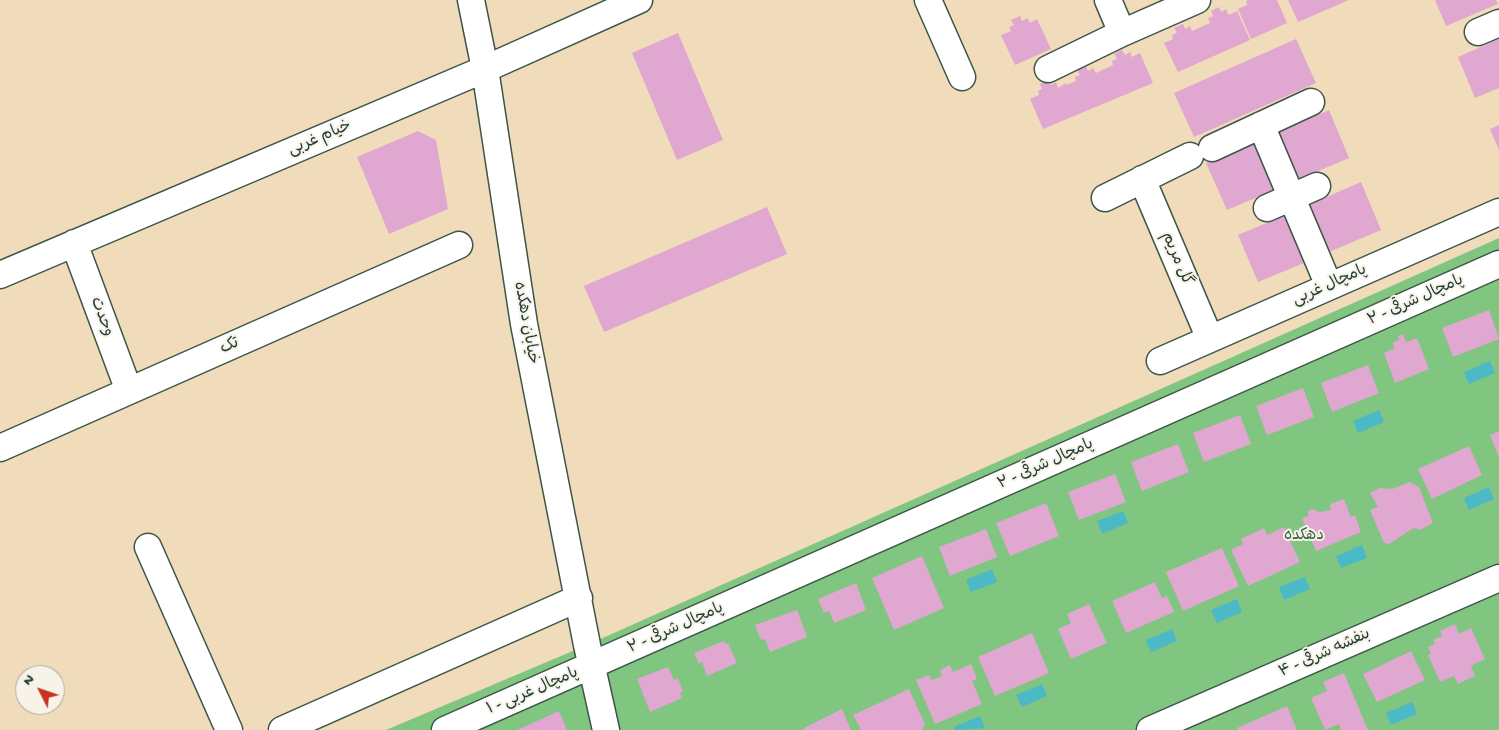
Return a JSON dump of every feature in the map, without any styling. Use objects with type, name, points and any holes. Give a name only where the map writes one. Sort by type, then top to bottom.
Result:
[{"type":"street","name":"خیابان دهکده","points":[[471,0],[485,69],[524,324],[606,730]]},
{"type":"street","name":"خیام غربی","points":[[0,275],[485,69],[639,0]]},
{"type":"street","points":[[928,0],[962,77]]},
{"type":"street","points":[[1108,0],[1122,33]]},
{"type":"street","points":[[1048,69],[1122,33],[1161,7],[1197,0]]},
{"type":"street","points":[[1105,198],[1142,178],[1311,102]]},
{"type":"street","points":[[1261,125],[1329,286]]},
{"type":"street","name":"گل مریم","points":[[1142,178],[1210,339]]},
{"type":"street","points":[[1267,208],[1317,186]]},
{"type":"street","name":"پامچال غربی","points":[[1160,362],[1499,212]]},
{"type":"street","name":"وحدت","points":[[74,244],[129,391]]},
{"type":"street","name":"تک","points":[[0,448],[459,245]]},
{"type":"street","name":"پامچال شرقی - ۲","points":[[590,655],[1499,264]]},
{"type":"street","points":[[148,547],[229,730]]},
{"type":"street","name":"بنفشه شرقی - ۴","points":[[1150,730],[1499,578]]},
{"type":"street","points":[[282,730],[579,598]]},
{"type":"street","name":"پامچال غربی - ۱","points":[[445,730],[590,655]]},
{"type":"green space","name":"دهکده","points":[[1499,238],[1499,730],[386,730],[587,645]]},
{"type":"water","points":[[1490,361],[1495,373],[1469,384],[1464,372]]},
{"type":"water","points":[[1379,410],[1384,422],[1358,433],[1353,421]]},
{"type":"water","points":[[1489,487],[1494,499],[1469,510],[1464,498]]},
{"type":"water","points":[[1123,511],[1128,523],[1102,534],[1097,521]]},
{"type":"water","points":[[1362,545],[1367,558],[1341,568],[1336,556]]},
{"type":"water","points":[[992,569],[997,582],[971,592],[966,580]]},
{"type":"water","points":[[1305,577],[1310,589],[1284,600],[1279,587]]},
{"type":"water","points":[[1237,599],[1242,612],[1217,623],[1211,610]]},
{"type":"water","points":[[1172,629],[1177,641],[1151,652],[1146,640]]},
{"type":"water","points":[[1042,684],[1047,696],[1022,707],[1016,695]]},
{"type":"water","points":[[1412,702],[1417,714],[1391,725],[1386,713]]},
{"type":"water","points":[[980,716],[985,728],[955,730],[954,727]]},
{"type":"building","points":[[1277,0],[1287,23],[1251,39],[1238,9],[1247,5],[1246,1]]},
{"type":"building","points":[[1288,0],[1349,0],[1298,22]]},
{"type":"building","points":[[1435,0],[1496,0],[1498,4],[1446,26]]},
{"type":"building","points":[[1219,7],[1221,12],[1226,9],[1229,15],[1237,11],[1250,40],[1178,72],[1164,43],[1173,39],[1172,35],[1177,33],[1174,28],[1183,24],[1185,29],[1190,26],[1192,31],[1210,23],[1208,18],[1213,16],[1211,11]]},
{"type":"building","points":[[1020,16],[1022,21],[1027,18],[1030,23],[1037,19],[1051,49],[1015,65],[1001,35],[1011,31],[1009,27],[1014,25],[1011,20]]},
{"type":"building","points":[[678,33],[723,140],[677,160],[632,53]]},
{"type":"building","points":[[1296,39],[1316,83],[1194,137],[1174,93]]},
{"type":"building","points":[[1499,39],[1499,88],[1475,98],[1458,57]]},
{"type":"building","points":[[1122,50],[1125,55],[1130,52],[1132,57],[1140,53],[1153,83],[1043,129],[1030,99],[1039,95],[1038,91],[1042,89],[1040,84],[1049,80],[1051,85],[1056,82],[1058,88],[1066,83],[1067,85],[1076,81],[1075,77],[1080,75],[1077,70],[1086,66],[1088,71],[1093,68],[1096,73],[1113,65],[1112,61],[1117,59],[1114,54]]},
{"type":"building","points":[[1329,110],[1349,158],[1297,180],[1276,133]]},
{"type":"building","points":[[1499,125],[1499,150],[1490,129]]},
{"type":"building","points":[[418,131],[436,140],[448,209],[389,234],[357,157]]},
{"type":"building","points":[[1259,140],[1279,188],[1227,210],[1206,163]]},
{"type":"building","points":[[1361,182],[1381,230],[1329,252],[1308,205]]},
{"type":"building","points":[[767,207],[787,254],[604,332],[584,286]]},
{"type":"building","points":[[1290,213],[1311,260],[1258,282],[1238,235]]},
{"type":"building","points":[[1489,310],[1499,339],[1453,357],[1442,328]]},
{"type":"building","points":[[1403,334],[1406,342],[1417,338],[1429,369],[1395,383],[1384,353],[1395,348],[1392,343],[1399,340],[1398,336]]},
{"type":"building","points":[[1368,365],[1379,393],[1332,412],[1321,383]]},
{"type":"building","points":[[1303,388],[1314,417],[1267,435],[1256,406]]},
{"type":"building","points":[[1240,415],[1251,444],[1204,462],[1193,433]]},
{"type":"building","points":[[1499,431],[1499,457],[1490,435]]},
{"type":"building","points":[[1178,444],[1189,472],[1142,491],[1131,462]]},
{"type":"building","points":[[1469,446],[1482,475],[1432,499],[1418,469]]},
{"type":"building","points":[[1115,474],[1126,502],[1079,520],[1068,492]]},
{"type":"building","points":[[1410,482],[1419,487],[1433,523],[1420,530],[1414,528],[1389,544],[1384,543],[1370,510],[1378,507],[1370,493],[1380,488],[1392,489]]},
{"type":"building","points":[[1344,499],[1351,517],[1355,515],[1361,532],[1316,551],[1302,518],[1308,516],[1308,511],[1312,509],[1320,512],[1331,510],[1330,504]]},
{"type":"building","points":[[1046,503],[1059,536],[1010,556],[996,523]]},
{"type":"building","points":[[1284,527],[1300,562],[1248,586],[1231,550],[1243,544],[1241,539],[1264,528],[1267,535]]},
{"type":"building","points":[[986,529],[997,557],[950,576],[939,547]]},
{"type":"building","points":[[1222,548],[1239,586],[1183,611],[1166,572]]},
{"type":"building","points":[[922,556],[944,608],[894,630],[872,578]]},
{"type":"building","points":[[1155,582],[1162,598],[1167,596],[1174,612],[1126,633],[1112,601]]},
{"type":"building","points":[[856,583],[866,610],[834,623],[829,611],[824,613],[818,599]]},
{"type":"building","points":[[1089,604],[1107,643],[1071,659],[1058,629],[1071,623],[1067,614]]},
{"type":"building","points":[[797,610],[807,637],[770,652],[765,639],[761,640],[755,625]]},
{"type":"building","points":[[1455,624],[1459,634],[1471,628],[1485,659],[1471,666],[1475,676],[1458,684],[1454,676],[1440,682],[1428,655],[1431,654],[1428,647],[1435,644],[1433,640],[1442,636],[1440,631]]},
{"type":"building","points":[[1032,633],[1049,673],[995,696],[978,657]]},
{"type":"building","points":[[724,641],[726,644],[728,643],[737,663],[707,676],[702,662],[699,664],[694,653]]},
{"type":"building","points":[[1411,651],[1425,680],[1377,702],[1363,674]]},
{"type":"building","points":[[971,664],[977,679],[972,681],[982,704],[935,724],[916,680],[929,675],[932,680],[942,676],[940,670],[950,665],[953,672]]},
{"type":"building","points":[[668,667],[674,680],[678,678],[683,692],[680,693],[682,698],[650,712],[637,679]]},
{"type":"building","points":[[1344,673],[1368,730],[1341,730],[1339,724],[1325,730],[1311,698],[1327,691],[1323,682]]},
{"type":"building","points":[[909,689],[925,724],[922,730],[861,730],[853,715]]},
{"type":"building","points":[[1287,706],[1297,730],[1238,730],[1237,728]]},
{"type":"building","points":[[842,709],[851,730],[803,730],[804,728]]},
{"type":"building","points":[[559,711],[567,730],[517,730]]}]
